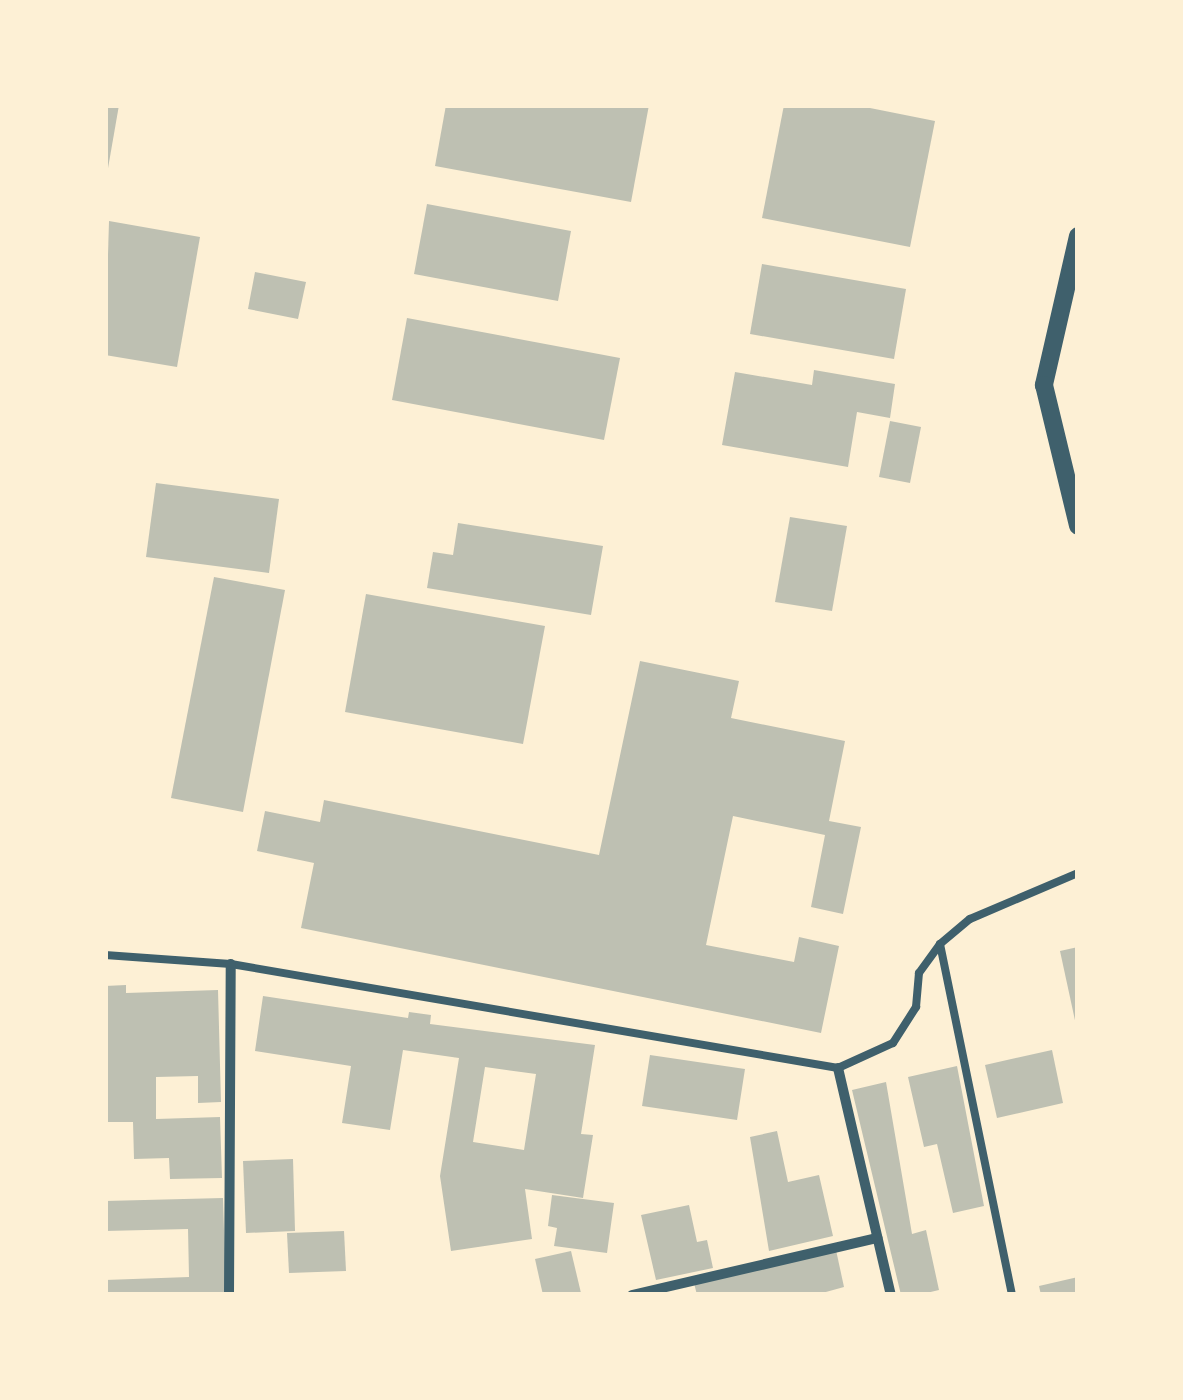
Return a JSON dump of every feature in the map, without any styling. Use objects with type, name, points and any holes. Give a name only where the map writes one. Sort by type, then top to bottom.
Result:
[{"type":"street","points":[[1078,236],[1044,385],[1078,526]]},
{"type":"street","points":[[229,1295],[232,964]]},
{"type":"street","points":[[838,1068],[891,1295]]},
{"type":"street","points":[[632,1295],[878,1238]]},
{"type":"lane","points":[[105,954],[232,964],[838,1068],[893,1043],[916,1007],[919,974],[940,944],[970,919],[1078,873]]},
{"type":"lane","points":[[940,944],[1012,1295]]},
{"type":"building","points":[[105,105],[119,105],[107,174],[105,173]]},
{"type":"building","points":[[446,105],[649,105],[631,202],[435,166]]},
{"type":"building","points":[[784,105],[855,105],[935,121],[910,247],[762,218]]},
{"type":"building","points":[[427,204],[571,231],[558,301],[414,274]]},
{"type":"building","points":[[109,221],[200,237],[177,367],[105,355]]},
{"type":"building","points":[[762,264],[906,289],[894,359],[750,334]]},
{"type":"building","points":[[255,272],[306,282],[298,319],[248,309]]},
{"type":"building","points":[[407,318],[620,358],[604,440],[392,400]]},
{"type":"building","points":[[814,370],[895,384],[890,418],[857,412],[848,467],[722,445],[735,372],[812,385]]},
{"type":"building","points":[[890,421],[921,427],[910,483],[879,477]]},
{"type":"building","points":[[156,483],[279,499],[269,573],[146,557]]},
{"type":"building","points":[[790,517],[847,526],[832,611],[775,602]]},
{"type":"building","points":[[458,523],[603,546],[591,615],[427,588],[433,552],[453,555]]},
{"type":"building","points":[[214,577],[285,590],[243,812],[171,798]]},
{"type":"building","points":[[366,594],[545,626],[523,744],[345,712]]},
{"type":"building","points":[[640,661],[739,681],[731,718],[845,741],[829,821],[861,827],[843,914],[811,907],[825,835],[733,816],[706,945],[794,962],[799,937],[839,946],[821,1033],[301,928],[314,863],[257,851],[265,811],[320,822],[324,800],[599,855]]},
{"type":"building","points":[[1078,947],[1078,1025],[1076,1025],[1060,951]]},
{"type":"building","points":[[126,985],[126,993],[218,990],[221,1102],[198,1103],[198,1076],[156,1077],[156,1119],[220,1117],[222,1178],[170,1179],[169,1158],[134,1159],[133,1122],[105,1122],[105,986]]},
{"type":"building","points":[[263,996],[408,1018],[409,1012],[431,1015],[430,1024],[595,1045],[581,1134],[593,1135],[583,1198],[525,1189],[532,1239],[451,1251],[440,1176],[459,1058],[403,1050],[390,1130],[342,1123],[351,1066],[255,1051]],"holes":[[[485,1067],[536,1074],[524,1150],[473,1142]]]},
{"type":"building","points":[[1052,1050],[1063,1103],[997,1118],[985,1065]]},
{"type":"building","points":[[650,1055],[745,1069],[737,1120],[642,1106]]},
{"type":"building","points":[[957,1066],[984,1206],[953,1213],[937,1144],[924,1147],[908,1077]]},
{"type":"building","points":[[886,1082],[912,1234],[926,1230],[939,1290],[918,1295],[901,1295],[852,1090]]},
{"type":"building","points":[[777,1131],[788,1182],[819,1175],[833,1236],[769,1251],[750,1137]]},
{"type":"building","points":[[293,1159],[295,1231],[246,1233],[243,1161]]},
{"type":"building","points":[[552,1195],[614,1203],[607,1253],[554,1246],[557,1228],[548,1226]]},
{"type":"building","points":[[223,1198],[226,1295],[105,1295],[105,1280],[189,1277],[188,1229],[105,1231],[105,1201]]},
{"type":"building","points":[[689,1205],[697,1242],[707,1240],[713,1268],[656,1280],[641,1215]]},
{"type":"building","points":[[344,1231],[346,1271],[289,1273],[287,1233]]},
{"type":"building","points":[[836,1250],[844,1287],[815,1295],[697,1295],[694,1283]]},
{"type":"building","points":[[571,1251],[581,1293],[543,1295],[535,1259]]},
{"type":"building","points":[[1078,1277],[1078,1295],[1041,1295],[1039,1286]]}]
